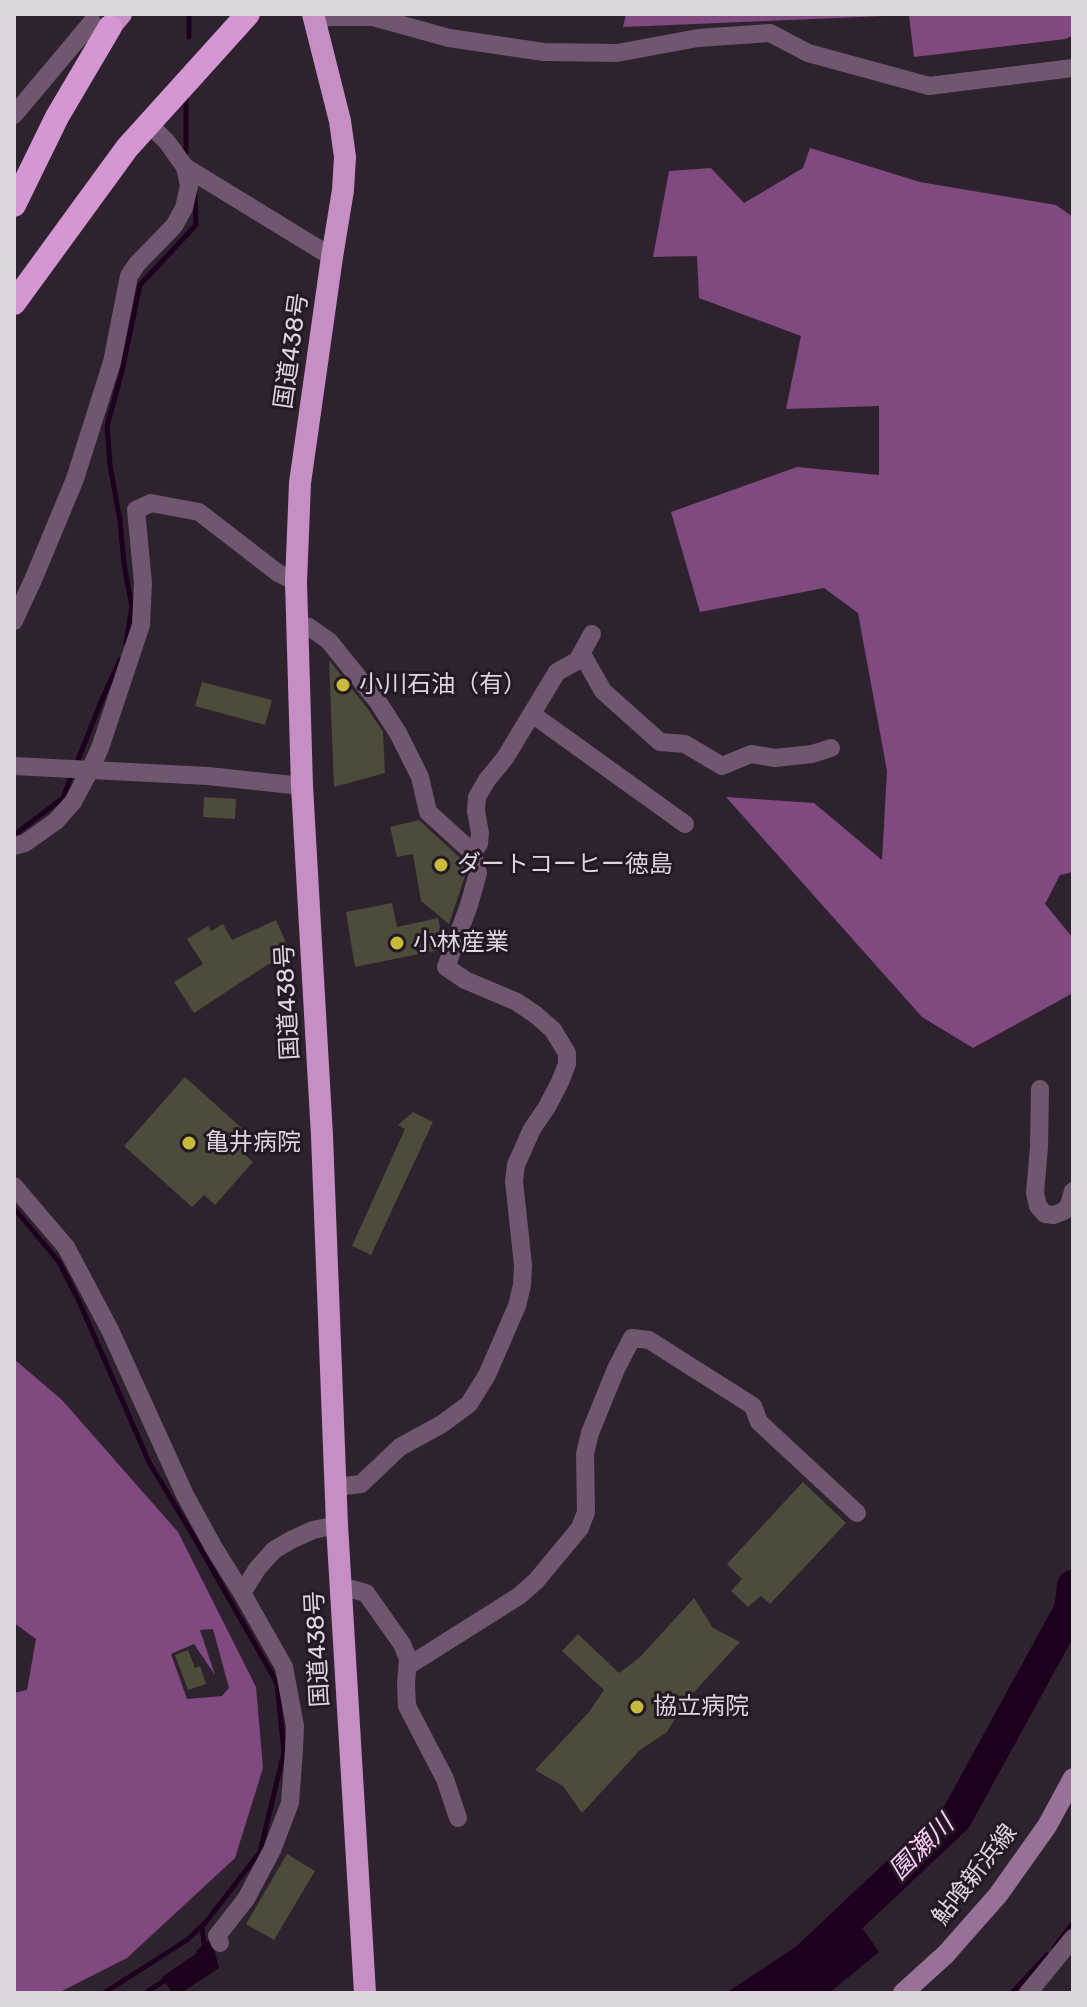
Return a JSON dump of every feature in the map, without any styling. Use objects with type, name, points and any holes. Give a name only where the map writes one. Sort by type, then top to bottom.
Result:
[{"type":"highway","points":[[14,303],[127,148],[248,14]]},
{"type":"highway","name":"国道438号","points":[[314,16],[340,121],[345,157],[343,190],[300,483],[297,624],[340,1586],[365,1993]]},
{"type":"highway","points":[[14,205],[83,71],[101,19]]},
{"type":"main road","name":"鮎喰新浜線","points":[[903,1993],[946,1954],[998,1895],[1047,1826],[1073,1778]]},
{"type":"street","points":[[314,16],[373,17],[449,38],[544,52],[617,53],[698,38],[770,33],[808,53],[929,86],[1073,68]]},
{"type":"street","points":[[14,115],[101,19]]},
{"type":"street","points":[[161,136],[185,167],[332,257]]},
{"type":"street","points":[[14,621],[75,479],[112,362],[129,276],[174,226],[184,208],[189,186],[185,167]]},
{"type":"street","points":[[14,846],[25,843],[56,821],[73,802],[100,748],[141,625],[143,583],[136,510],[151,503],[199,512],[278,573],[296,582]]},
{"type":"street","points":[[297,624],[309,627],[329,641],[378,702],[420,777],[428,812],[472,852],[478,873],[446,967],[465,980],[517,1002],[536,1015],[553,1030],[567,1053],[567,1064],[560,1082],[532,1129],[516,1165],[514,1181],[523,1265],[517,1306],[487,1375],[469,1404],[442,1424],[400,1447],[361,1484],[336,1487]]},
{"type":"street","points":[[472,852],[479,844],[477,797],[505,758],[557,672],[577,661],[592,634]]},
{"type":"street","points":[[582,654],[603,691],[660,742],[685,744],[722,766],[751,754],[775,758],[812,754],[831,748]]},
{"type":"street","points":[[532,714],[685,824]]},
{"type":"street","points":[[14,766],[208,776],[302,786]]},
{"type":"street","points":[[1040,1089],[1035,1193],[1038,1206],[1045,1214],[1064,1211],[1073,1191]]},
{"type":"street","points":[[14,1186],[66,1247],[110,1330],[185,1495],[284,1667],[295,1726],[290,1803],[272,1850],[246,1899],[217,1936],[220,1943]]},
{"type":"street","points":[[408,1666],[519,1596],[536,1581],[580,1528],[586,1512],[584,1470],[590,1433],[632,1338],[649,1340],[753,1406],[759,1422],[857,1513]]},
{"type":"street","points":[[242,1593],[274,1550],[313,1530],[337,1525]]},
{"type":"street","points":[[340,1586],[366,1593],[402,1644],[408,1659],[407,1706],[445,1779],[458,1818]]},
{"type":"street","points":[[1028,1993],[1073,1938]]},
{"type":"shaded area","points":[[626,14],[1073,14],[1073,35],[1066,39],[914,57],[909,15],[623,27]]},
{"type":"shaded area","points":[[810,148],[920,182],[1056,205],[1073,217],[1073,872],[1060,875],[1045,904],[1073,938],[1073,993],[973,1048],[922,1017],[726,797],[814,803],[882,860],[887,771],[858,613],[824,588],[700,612],[671,512],[797,467],[879,475],[879,406],[786,409],[801,336],[699,298],[697,256],[653,257],[669,171],[711,168],[744,203],[803,168]]},
{"type":"shaded area","points":[[14,1359],[62,1400],[178,1532],[256,1687],[263,1768],[235,1858],[127,1958],[58,1993],[14,1993],[14,1693],[27,1690],[36,1639],[14,1623]],"holes":[[[213,1629],[229,1688],[222,1696],[187,1699],[171,1654],[194,1644],[215,1675],[200,1630]]]},
{"type":"shaded area","points":[[850,1911],[879,1952],[829,1993],[726,1993]]},
{"type":"shaded area","points":[[211,1938],[219,1968],[181,1993],[172,1993],[162,1977],[197,1953]]},
{"type":"building","name":"小川石油（有）","points":[[329,660],[383,732],[385,773],[334,787]]},
{"type":"building","points":[[202,682],[272,700],[265,725],[195,706]]},
{"type":"building","points":[[204,797],[236,799],[235,819],[203,817]]},
{"type":"building","name":"ダートコーヒー徳島","points":[[419,820],[461,859],[466,873],[449,924],[421,901],[413,854],[397,857],[390,827]]},
{"type":"building","name":"小林産業","points":[[392,903],[397,927],[438,918],[443,941],[439,950],[355,967],[346,912]]},
{"type":"building","points":[[276,920],[291,954],[267,965],[194,1013],[174,982],[203,964],[187,939],[208,926],[211,931],[223,924],[232,940]]},
{"type":"building","name":"亀井病院","points":[[185,1077],[255,1140],[243,1153],[253,1162],[215,1205],[204,1195],[192,1207],[124,1146]]},
{"type":"building","points":[[413,1112],[433,1122],[371,1255],[352,1246],[405,1129],[398,1125]]},
{"type":"building","points":[[803,1482],[846,1523],[770,1604],[761,1596],[748,1607],[731,1591],[742,1579],[727,1564]]},
{"type":"building","name":"協立病院","points":[[694,1598],[713,1628],[740,1642],[685,1702],[667,1732],[640,1750],[582,1813],[563,1786],[535,1770],[589,1712],[604,1690],[562,1651],[578,1634],[619,1673],[639,1658]]},
{"type":"building","points":[[188,1650],[195,1668],[200,1666],[206,1684],[188,1690],[175,1655]]},
{"type":"building","points":[[287,1854],[315,1871],[274,1940],[246,1924]]},
{"type":"waterway","points":[[189,14],[189,37]]},
{"type":"waterway","points":[[186,95],[186,152]]},
{"type":"waterway","points":[[126,643],[132,607],[107,426],[140,285],[196,225],[195,194]]},
{"type":"waterway","points":[[76,765],[120,660]]},
{"type":"waterway","points":[[14,835],[63,798],[72,774]]},
{"type":"waterway","points":[[14,1208],[59,1262],[149,1462],[277,1683],[284,1752],[260,1852],[206,1922],[187,1940],[104,1993]]},
{"type":"waterway","name":"園瀬川","points":[[770,1993],[956,1818],[1070,1610],[1073,1586]]},
{"type":"waterway","points":[[1054,1948],[1073,1923]]},
{"type":"waterway","points":[[202,1928],[205,1949]]},
{"type":"waterway","points":[[1012,1993],[1047,1955]]},
{"type":"waterway","points":[[148,1991],[169,1978]]},
{"type":"place","name":"小川石油（有）","points":[[343,685]]},
{"type":"place","name":"ダートコーヒー徳島","points":[[441,865]]},
{"type":"place","name":"小林産業","points":[[397,943]]},
{"type":"place","name":"亀井病院","points":[[189,1143]]},
{"type":"place","name":"協立病院","points":[[637,1707]]}]
